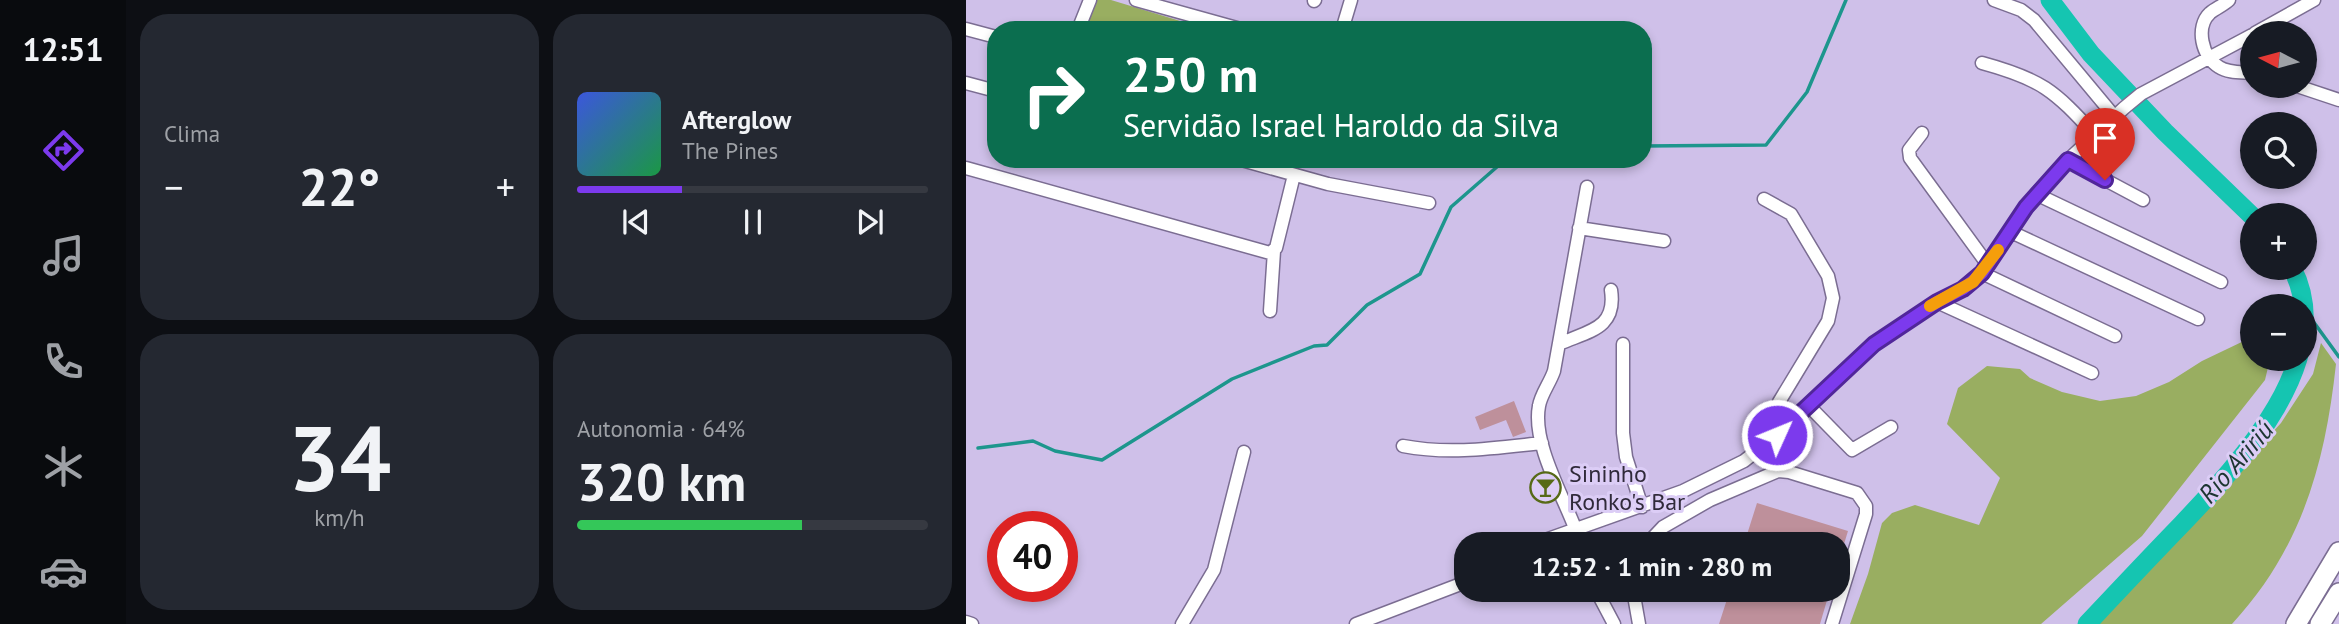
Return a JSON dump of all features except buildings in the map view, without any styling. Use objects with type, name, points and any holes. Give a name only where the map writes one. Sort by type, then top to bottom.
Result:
[{"type":"highway","points":[[2296,624],[2339,552]]},
{"type":"highway","points":[[2320,624],[2339,593]]},
{"type":"street","points":[[1082,21],[1090,0]]},
{"type":"street","points":[[1136,0],[1212,21]]},
{"type":"street","points":[[1344,21],[1350,0]]},
{"type":"street","points":[[1994,0],[2021,10],[2034,20],[2119,112]]},
{"type":"street","points":[[2229,0],[2210,13],[2202,25],[2202,39],[2216,66],[2240,72]]},
{"type":"street","points":[[2276,21],[2314,0]]},
{"type":"street","points":[[966,29],[987,35]]},
{"type":"street","points":[[1580,532],[1729,470],[1777,435],[1874,344],[1937,302],[1963,289],[1985,269],[2036,194],[2119,112],[2141,94],[2240,41]]},
{"type":"street","points":[[1982,63],[2018,72],[2059,96],[2095,135]]},
{"type":"street","points":[[966,83],[987,89]]},
{"type":"street","points":[[2317,93],[2339,100]]},
{"type":"street","points":[[1922,134],[1909,150],[1910,158],[1985,269],[2115,336]]},
{"type":"street","points":[[2068,160],[2143,200]]},
{"type":"street","points":[[966,168],[1270,253],[1274,251]]},
{"type":"street","points":[[1270,168],[1429,203]]},
{"type":"street","points":[[1270,311],[1274,251],[1294,175]]},
{"type":"street","points":[[1569,532],[1542,443],[1538,423],[1539,404],[1551,380],[1559,344],[1587,187]]},
{"type":"street","points":[[2036,194],[2221,282]]},
{"type":"street","points":[[1764,199],[1791,214],[1828,276],[1833,298],[1828,321],[1779,402],[1777,435]]},
{"type":"street","points":[[1579,228],[1664,241]]},
{"type":"street","points":[[2009,231],[2198,319]]},
{"type":"street","points":[[1559,344],[1606,321],[1613,308],[1611,290]]},
{"type":"street","points":[[1937,302],[2092,373]]},
{"type":"street","points":[[1623,344],[1623,433],[1626,457],[1642,507]]},
{"type":"street","points":[[1808,405],[1852,450],[1891,427]]},
{"type":"street","points":[[1403,446],[1458,452],[1542,443]]},
{"type":"street","points":[[1182,624],[1214,570],[1244,452]]},
{"type":"street","points":[[1658,532],[1710,500],[1766,474],[1789,472],[1857,493],[1863,499],[1866,514],[1850,566]]},
{"type":"street","points":[[1356,624],[1454,587]]},
{"type":"street","points":[[1602,602],[1614,624]]},
{"type":"street","points":[[1635,602],[1639,624]]},
{"type":"street","points":[[1832,624],[1839,602]]},
{"type":"street","points":[[966,622],[972,624]]},
{"type":"green space","points":[[1094,0],[1111,0],[1180,21],[1088,21]]},
{"type":"green space","points":[[2240,343],[2240,371],[2267,371],[2265,380],[2142,536],[2041,624],[1850,624],[1882,523],[1892,513],[1915,505],[1979,525],[2000,478],[1947,424],[1958,388],[1987,366],[2020,369],[2030,378],[2062,392],[2100,401],[2136,396],[2169,382],[2202,361]]},
{"type":"green space","points":[[2321,343],[2336,364],[2317,470],[2293,535],[2256,595],[2232,624],[2097,624],[2281,423],[2314,371],[2317,371]]},
{"type":"waterway","points":[[1652,146],[1766,145],[1807,92],[1846,0]]},
{"type":"waterway","name":"Rio Aririú","points":[[2050,0],[2091,54],[2165,132],[2240,204]]},
{"type":"waterway","points":[[978,448],[1033,441],[1055,451],[1102,460],[1232,379],[1314,346],[1327,345],[1367,305],[1420,274],[1451,207],[1496,168]]},
{"type":"waterway","name":"Rio Aririú","points":[[2087,624],[2230,471],[2255,440],[2276,407],[2293,372],[2303,337],[2303,302],[2296,280]]},
{"type":"waterway","points":[[2317,327],[2339,357]]},
{"type":"slow traffic","points":[[1930,306],[1973,282],[1998,250]]},
{"type":"place","name":"Sininho Ronko's Bar","points":[[1546,488]]},
{"type":"route","points":[[1777,435],[1825,387],[1874,344],[1937,302],[1973,282],[1988,265],[2036,194],[2068,160],[2105,180]]}]
